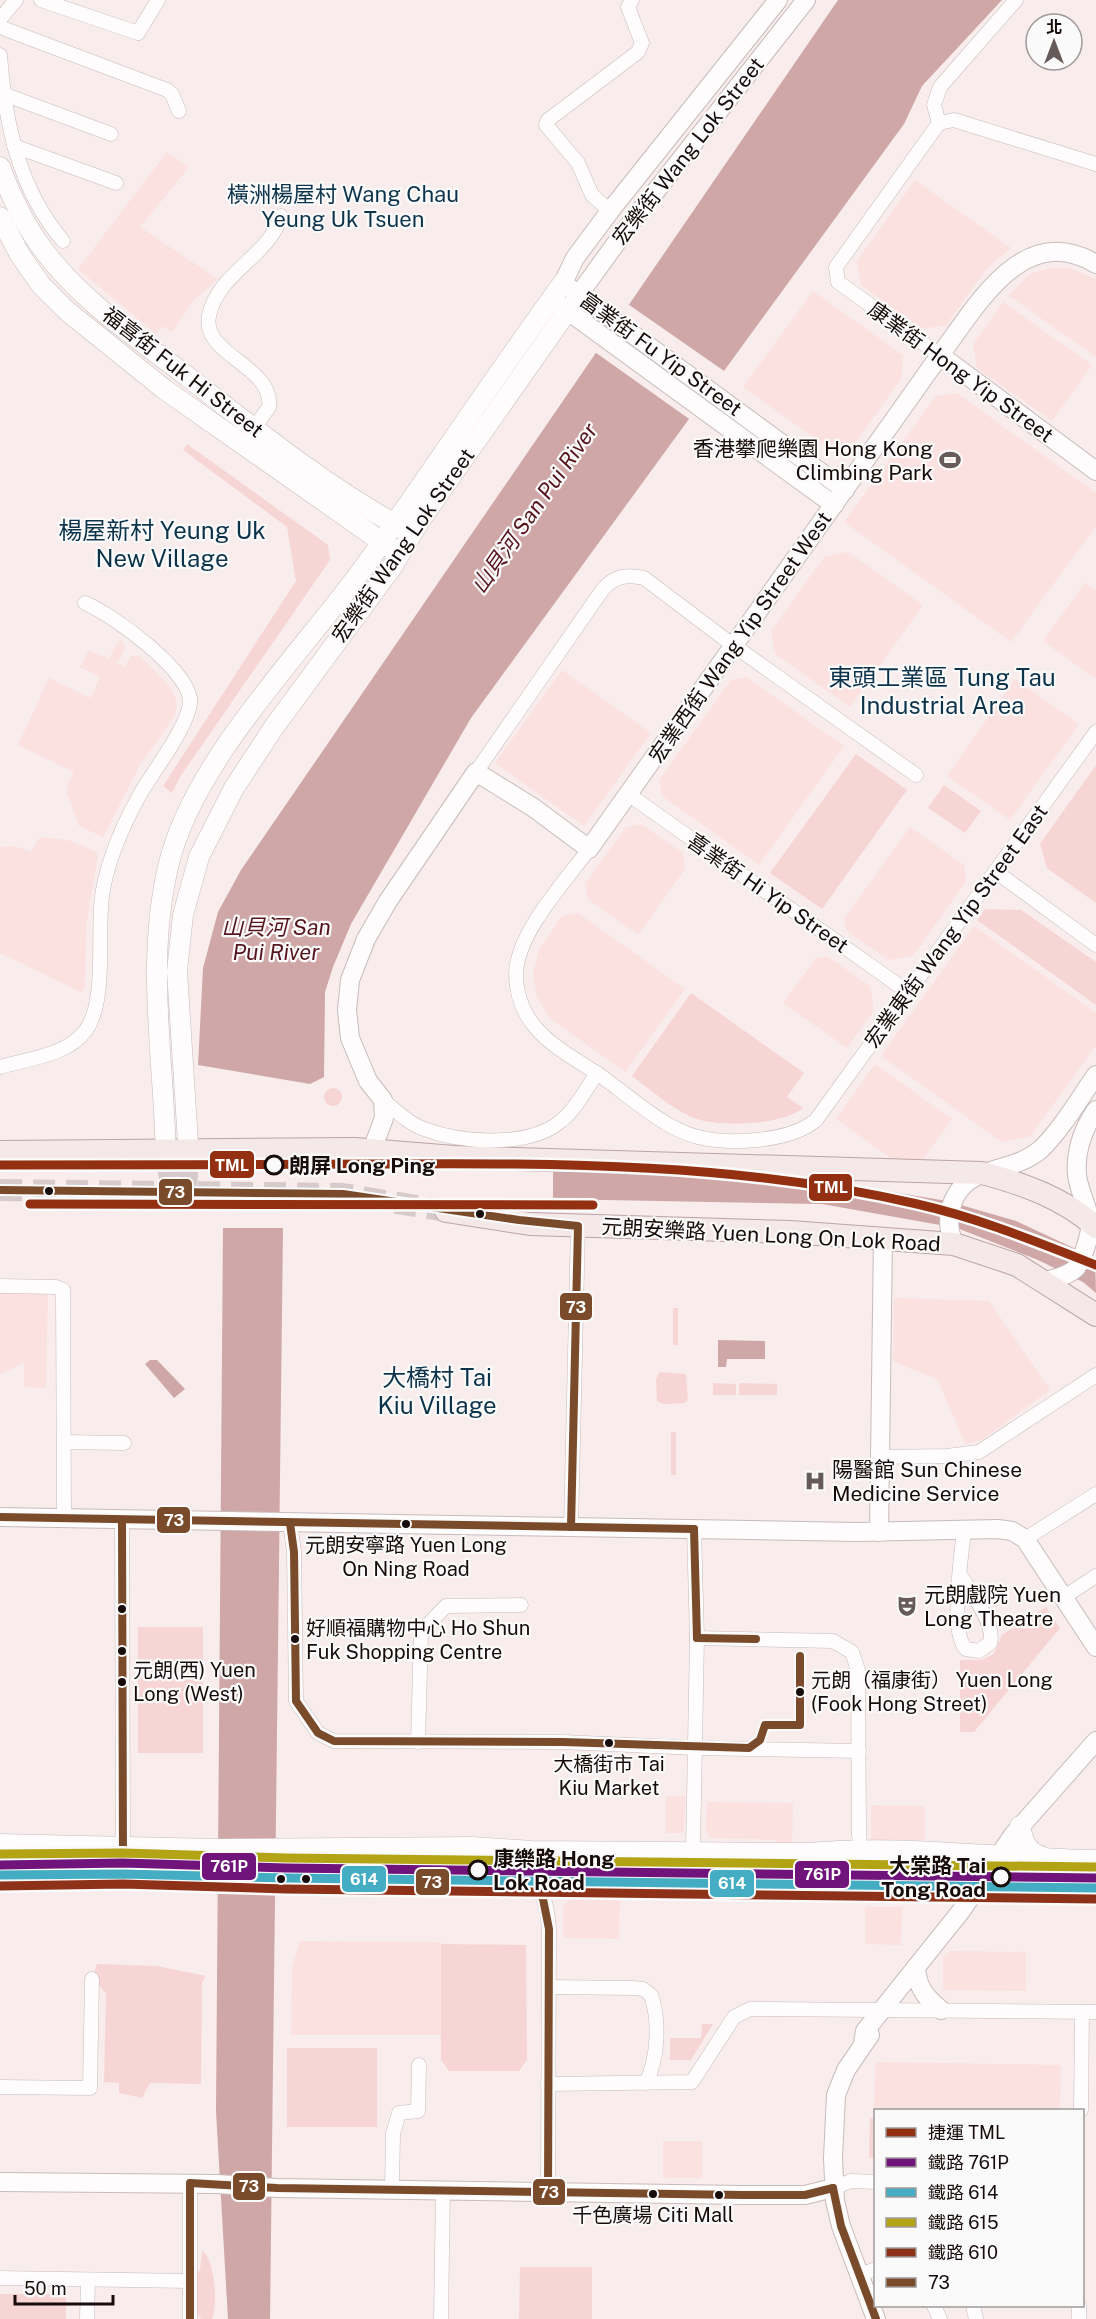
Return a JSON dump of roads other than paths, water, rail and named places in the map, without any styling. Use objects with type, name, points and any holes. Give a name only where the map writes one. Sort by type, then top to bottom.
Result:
[{"type":"main road","name":"福喜街 Fuk Hi Street","points":[[0,166],[12,197],[40,246],[64,274],[113,321],[254,428],[393,524],[412,533]]},
{"type":"main road","name":"福喜街 Fuk Hi Street","points":[[0,217],[20,255],[41,285],[67,311],[164,389],[399,553]]},
{"type":"main road","name":"宏樂街 Wang Lok Street","points":[[166,1153],[155,1002],[156,950],[163,890],[179,832],[212,769],[561,297]]},
{"type":"main road","name":"宏樂街 Wang Lok Street","points":[[189,1154],[177,971],[183,915],[200,857],[234,788],[274,728],[392,567],[561,297]]},
{"type":"main road","points":[[0,1152],[189,1154],[372,1150],[524,1159],[982,1173],[1017,1182],[1047,1194],[1091,1231]]},
{"type":"main road","name":"元朗安樂路 Yuen Long On Lok Road","points":[[446,1211],[530,1224],[883,1237],[950,1236],[1017,1265],[1056,1278],[1096,1315]]},
{"type":"main road","points":[[1020,1826],[1024,1843],[1028,1849],[1048,1859]]},
{"type":"main road","points":[[0,1844],[284,1850],[386,1847],[807,1853],[861,1851],[1096,1860]]},
{"type":"main road","points":[[0,1879],[103,1875],[532,1884],[1096,1890]]},
{"type":"street","points":[[16,0],[0,25],[4,29],[168,90],[179,111]]},
{"type":"street","points":[[41,0],[138,33],[158,0]]},
{"type":"street","points":[[610,211],[592,195],[578,163],[546,125],[548,120],[638,52],[642,43],[628,7],[632,0]]},
{"type":"street","name":"宏樂街 Wang Lok Street","points":[[778,0],[671,131],[575,258],[561,297],[580,294],[630,224],[806,0]]},
{"type":"street","points":[[1016,0],[940,87],[934,105],[939,123],[954,120],[1096,164]]},
{"type":"street","points":[[0,55],[14,146],[30,192],[63,241]]},
{"type":"street","points":[[6,95],[111,134]]},
{"type":"street","name":"康業街 Hong Yip Street","points":[[939,123],[836,271],[838,282],[1096,471]]},
{"type":"street","points":[[14,146],[116,183]]},
{"type":"street","points":[[254,428],[269,407],[268,392],[261,381],[215,341],[208,328],[208,317],[213,304],[231,277],[260,249],[281,216]]},
{"type":"street","name":"宏業西街 Wang Yip Street West","points":[[816,1120],[800,1132],[780,1138],[719,1140],[697,1137],[677,1130],[543,1035],[527,1016],[521,1002],[516,974],[518,960],[525,939],[538,919],[940,355],[1001,276],[1014,265],[1031,256],[1048,252],[1078,256],[1096,264]]},
{"type":"street","name":"富業街 Fu Yip Street","points":[[580,294],[845,490]]},
{"type":"street","name":"富業街 Fu Yip Street","points":[[561,297],[588,325],[834,505]]},
{"type":"street","points":[[597,1073],[562,1120],[540,1133],[512,1139],[453,1136],[424,1129],[383,1100],[363,1071],[350,1038],[347,1010],[350,980],[366,939],[388,901],[611,581],[632,575],[644,578],[734,646],[916,775]]},
{"type":"street","points":[[0,1067],[66,1048],[87,1029],[99,1001],[102,895],[116,843],[137,798],[185,722],[190,707],[188,691],[180,677],[122,623],[85,603]]},
{"type":"street","name":"宏業東街 Wang Yip Street East","points":[[816,1120],[1096,732]]},
{"type":"street","points":[[476,772],[534,808],[589,849]]},
{"type":"street","name":"喜業街 Hi Yip Street","points":[[628,794],[908,992]]},
{"type":"street","points":[[995,872],[1096,945]]},
{"type":"street","points":[[982,1173],[1021,1162],[1040,1149],[1096,1075]]},
{"type":"street","points":[[372,1150],[384,1118],[383,1100]]},
{"type":"street","points":[[1056,1278],[1076,1268],[1091,1231],[1077,1174],[1079,1143],[1087,1123],[1096,1110]]},
{"type":"street","name":"元朗安樂路 Yuen Long On Lok Road","points":[[950,1236],[952,1203],[959,1190],[982,1173]]},
{"type":"street","points":[[571,1527],[578,1226]]},
{"type":"street","points":[[879,1532],[883,1237]]},
{"type":"street","points":[[0,1286],[56,1287],[64,1293],[64,1517]]},
{"type":"street","points":[[880,1457],[947,1456],[980,1452],[1096,1375]]},
{"type":"street","points":[[64,1442],[124,1443]]},
{"type":"street","points":[[1025,1539],[1096,1494]]},
{"type":"street","points":[[0,1517],[879,1532],[964,1529],[1012,1531],[1025,1539],[1096,1647]]},
{"type":"street","points":[[122,1520],[123,1845]]},
{"type":"street","points":[[289,1523],[294,1552],[296,1701],[318,1733],[334,1741],[563,1742],[696,1748],[859,1751]]},
{"type":"street","points":[[693,1851],[697,1638],[694,1529]]},
{"type":"street","points":[[960,1575],[972,1592],[992,1631],[990,1642],[980,1651],[966,1648],[959,1638],[960,1575],[964,1529]]},
{"type":"street","points":[[1064,1597],[1096,1576]]},
{"type":"street","points":[[418,1742],[421,1632],[446,1606],[521,1605]]},
{"type":"street","points":[[697,1638],[822,1640],[844,1646],[852,1652],[858,1670],[861,1851]]},
{"type":"street","points":[[876,2319],[867,2272],[841,2226],[833,2188],[836,2095],[846,2070],[863,2043],[865,2031],[977,1888],[1020,1826],[1095,1743]]},
{"type":"street","points":[[532,1884],[540,1891],[546,1907],[549,1988],[548,2191]]},
{"type":"street","points":[[916,1966],[917,1983],[926,1998],[941,2010]]},
{"type":"street","points":[[0,2087],[90,2088],[92,1980]]},
{"type":"street","points":[[549,1988],[633,1988],[643,1989],[651,1995],[655,2060],[646,2083]]},
{"type":"street","points":[[548,2084],[692,2082],[734,2017],[750,2008],[880,2014],[941,2010],[1089,2012],[1081,2109]]},
{"type":"street","points":[[392,2188],[393,2134],[399,2113],[418,2111],[419,2065]]},
{"type":"street","points":[[0,2182],[190,2183],[269,2187],[805,2195],[851,2181],[874,2181]]},
{"type":"street","points":[[189,2319],[190,2183]]},
{"type":"street","points":[[441,2319],[443,2189]]},
{"type":"street","points":[[0,2278],[190,2281]]},
{"type":"street","points":[[87,2319],[88,2280]]},
{"type":"water","name":"山貝河 San Pui River","points":[[838,0],[1002,0],[922,86],[904,124],[471,718],[351,924],[333,967],[325,992],[324,1077],[310,1084],[198,1065],[203,968],[218,912],[241,870]]},
{"type":"water","points":[[553,1167],[616,1167],[821,1180],[947,1201],[1016,1221],[1095,1258],[1096,1293],[1083,1282],[1038,1260],[957,1228],[822,1204],[553,1199]]},
{"type":"water","points":[[223,1228],[283,1228],[270,2319],[228,2319],[216,2111]]},
{"type":"water","points":[[718,1340],[765,1341],[765,1359],[727,1359],[726,1367],[718,1367]]},
{"type":"water","points":[[150,1360],[157,1360],[185,1389],[174,1398],[145,1364]]},
{"type":"tunnel","points":[[166,1158],[171,1191]]},
{"type":"tunnel","points":[[187,1191],[189,1158]]},
{"type":"tunnel","points":[[0,1190],[343,1194],[446,1211]]},
{"type":"metro line","name":"TML","points":[[0,1165],[514,1164],[650,1168],[717,1173],[851,1190],[917,1204],[985,1223],[1096,1265]]},
{"type":"metro line","name":"TML","points":[[30,1204],[593,1205]]},
{"type":"rail line","name":"615","points":[[0,1854],[123,1853],[286,1858],[1096,1867]]},
{"type":"rail line","name":"761P","points":[[0,1865],[123,1863],[286,1868],[1096,1878]]},
{"type":"rail line","name":"614","points":[[0,1875],[123,1874],[1096,1888]]},
{"type":"rail line","name":"610","points":[[0,1886],[123,1884],[286,1889],[1096,1899]]},
{"type":"place","name":"香港攀爬樂園 Hong Kong Climbing Park","points":[[950,460]]},
{"type":"place","name":"朗屏 Long Ping","points":[[274,1165]]},
{"type":"place","name":"陽醫館 Sun Chinese Medicine Service","points":[[815,1481]]},
{"type":"place","name":"元朗安寧路 Yuen Long On Ning Road","points":[[406,1524]]},
{"type":"place","name":"元朗戲院 Yuen Long Theatre","points":[[907,1606]]},
{"type":"place","name":"好順福購物中心 Ho Shun Fuk Shopping Centre","points":[[295,1639]]},
{"type":"place","name":"元朗(西) Yuen Long (West)","points":[[122,1682]]},
{"type":"place","name":"元朗（福康街） Yuen Long (Fook Hong Street)","points":[[800,1692]]},
{"type":"place","name":"大橋街市 Tai Kiu Market","points":[[609,1743]]},
{"type":"place","name":"康樂路 Hong Lok Road","points":[[478,1870]]},
{"type":"place","name":"大棠路 Tai Tong Road","points":[[1001,1877]]},
{"type":"place","name":"千色廣場 Citi Mall","points":[[653,2194]]},
{"type":"district","name":"橫洲楊屋村 Wang Chau Yeung Uk Tsuen","points":[[343,206]]},
{"type":"district","name":"楊屋新村 Yeung Uk New Village","points":[[162,544]]},
{"type":"district","name":"東頭工業區 Tung Tau Industrial Area","points":[[942,691]]},
{"type":"district","name":"大橋村 Tai Kiu Village","points":[[437,1391]]}]
